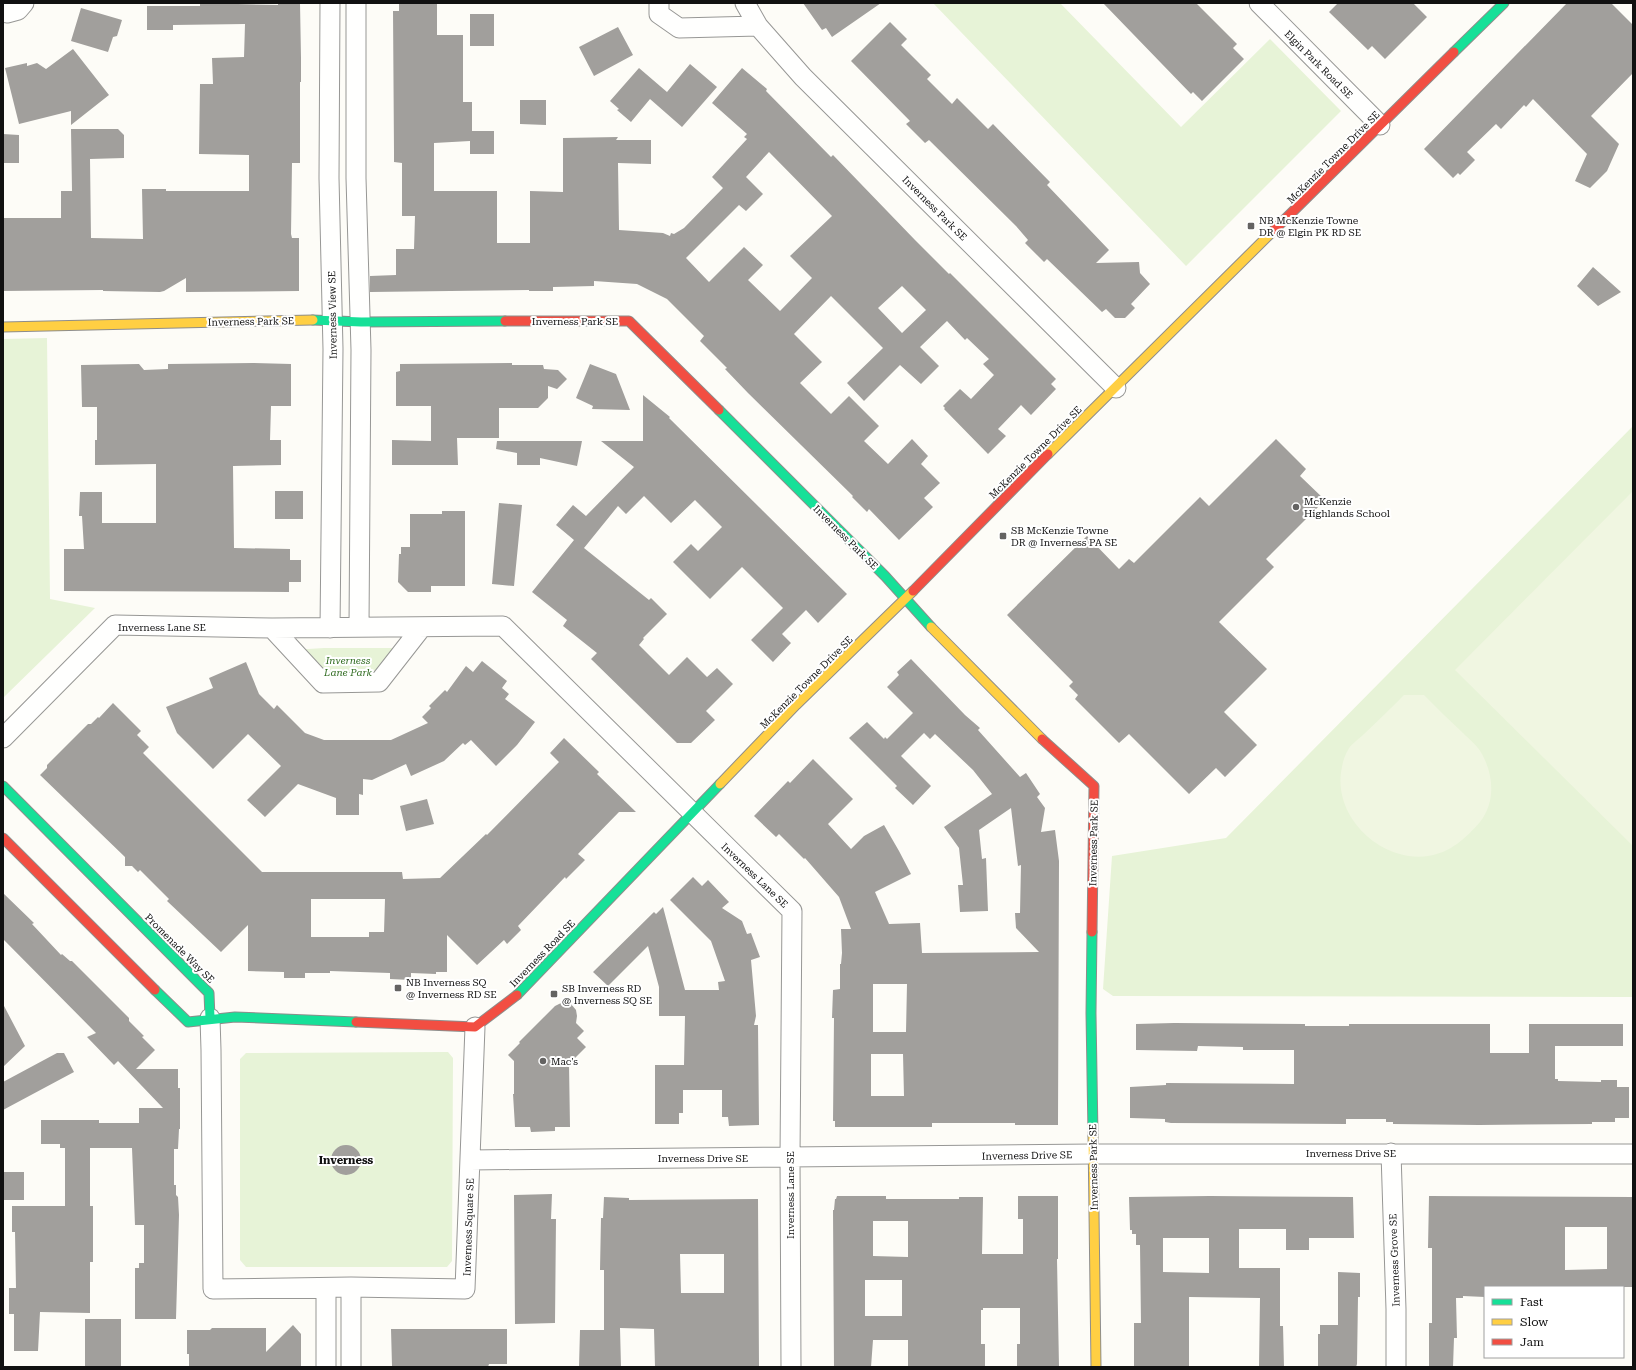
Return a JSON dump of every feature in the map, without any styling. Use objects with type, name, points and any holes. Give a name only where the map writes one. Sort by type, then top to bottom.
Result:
[{"type":"street","points":[[3,9],[7,13],[18,10],[24,3]]},
{"type":"street","name":"Inverness View SE","points":[[330,3],[329,170],[333,365],[330,628]]},
{"type":"street","points":[[356,3],[356,178],[361,322],[359,627]]},
{"type":"street","points":[[659,3],[659,14],[679,28],[758,26]]},
{"type":"street","name":"Inverness Park SE","points":[[745,3],[758,26],[804,77],[1116,388]]},
{"type":"street","name":"Elgin Park Road SE","points":[[1259,3],[1380,125]]},
{"type":"street","name":"McKenzie Towne Drive SE","points":[[587,923],[796,705],[906,598],[1007,494],[1504,3]]},
{"type":"street","name":"Inverness Park SE","points":[[3,327],[331,320],[361,322],[629,321],[906,598],[928,624],[1046,742],[1094,786],[1091,1013],[1096,1367]]},
{"type":"street","name":"Inverness Lane SE","points":[[3,738],[115,625],[272,628],[503,626],[792,911],[790,1157],[791,1367]]},
{"type":"street","points":[[272,628],[323,683],[379,682],[422,627]]},
{"type":"street","name":"Promenade Way SE","points":[[3,786],[209,993],[210,1018]]},
{"type":"street","points":[[3,838],[188,1022],[210,1018],[235,1017],[475,1027]]},
{"type":"street","name":"Inverness Road SE","points":[[475,1027],[516,996],[587,923]]},
{"type":"street","name":"Inverness Square SE","points":[[210,1018],[213,1289],[326,1289],[351,1287],[465,1290],[475,1027]]},
{"type":"street","name":"Inverness Grove SE","points":[[1391,1153],[1396,1309],[1396,1367]]},
{"type":"street","name":"Inverness Drive SE","points":[[470,1160],[1093,1154],[1633,1154]]},
{"type":"street","points":[[351,1287],[351,1367]]},
{"type":"street","points":[[326,1289],[326,1367]]},
{"type":"green space","points":[[933,3],[1060,3],[1181,127],[1270,39],[1341,111],[1186,266]]},
{"type":"green space","points":[[47,338],[50,599],[95,608],[3,698],[3,339]]},
{"type":"green space","points":[[1633,426],[1633,997],[1113,996],[1103,989],[1112,856],[1226,838]]},
{"type":"green space","points":[[1633,491],[1633,846],[1455,670]]},
{"type":"green space","name":"Inverness Lane Park","points":[[324,648],[405,648],[379,682],[323,683],[292,650]]},
{"type":"green space","points":[[1404,695],[1424,695],[1471,741],[1479,750],[1487,764],[1491,781],[1488,807],[1480,822],[1457,844],[1443,852],[1428,856],[1410,856],[1393,852],[1377,844],[1363,832],[1352,818],[1344,802],[1341,785],[1342,767],[1349,748]]},
{"type":"green space","points":[[448,1052],[453,1058],[452,1261],[447,1267],[246,1267],[240,1260],[240,1059],[246,1053]]},
{"type":"building","points":[[200,3],[278,5],[278,3],[300,3],[300,163],[292,163],[291,234],[292,238],[299,238],[299,291],[186,292],[186,278],[160,292],[103,290],[3,291],[3,218],[61,218],[61,191],[72,191],[71,129],[118,129],[124,135],[124,158],[90,159],[91,238],[143,239],[142,189],[166,189],[166,191],[249,191],[249,155],[199,154],[200,84],[213,84],[212,58],[244,57],[245,24],[173,25],[173,30],[147,30],[147,6],[200,6]]},
{"type":"building","points":[[399,3],[437,3],[437,35],[463,35],[463,102],[472,102],[472,131],[494,131],[494,154],[470,154],[470,141],[434,143],[434,191],[497,191],[497,243],[530,243],[530,191],[563,192],[563,138],[618,137],[616,140],[651,140],[651,164],[618,163],[619,230],[663,233],[670,236],[671,233],[674,234],[684,228],[723,188],[712,177],[747,139],[744,137],[747,134],[712,103],[742,68],[767,89],[766,91],[831,157],[833,155],[915,240],[1056,379],[1051,384],[1056,389],[1031,415],[1021,405],[998,429],[1006,436],[988,454],[944,409],[945,408],[943,406],[960,389],[971,399],[994,375],[983,364],[989,359],[967,338],[965,340],[947,321],[920,347],[939,366],[921,384],[900,365],[864,401],[847,383],[883,348],[831,296],[794,334],[822,362],[800,383],[831,414],[849,396],[879,426],[864,441],[888,464],[912,439],[928,456],[921,464],[940,483],[924,498],[933,507],[899,540],[869,509],[867,512],[852,497],[853,496],[748,393],[725,369],[727,368],[700,341],[704,336],[667,299],[637,284],[594,281],[594,286],[553,287],[553,291],[370,292],[370,276],[396,275],[396,249],[414,249],[415,216],[402,216],[402,163],[394,162],[393,11],[399,11]],"holes":[[[769,152],[832,216],[790,256],[812,278],[780,311],[748,280],[763,265],[744,247],[709,282],[686,258],[739,205],[746,211],[763,194],[746,177]],[[902,286],[926,310],[902,333],[878,308]]]},
{"type":"building","points":[[803,3],[881,3],[832,37],[826,28],[822,30]]},
{"type":"building","points":[[1103,3],[1196,3],[1237,44],[1233,48],[1244,59],[1202,101],[1193,92],[1191,94]]},
{"type":"building","points":[[1338,3],[1413,3],[1427,17],[1385,59],[1372,46],[1368,50],[1329,12]]},
{"type":"building","points":[[1567,3],[1611,3],[1633,25],[1633,73],[1591,116],[1619,144],[1607,171],[1590,188],[1575,181],[1587,154],[1533,99],[1526,107],[1524,105],[1501,129],[1496,124],[1467,152],[1475,160],[1460,175],[1458,173],[1453,178],[1424,149]]},
{"type":"building","points":[[81,8],[122,20],[117,36],[113,37],[108,52],[71,41]]},
{"type":"building","points":[[470,14],[494,14],[494,46],[470,46]]},
{"type":"building","points":[[890,22],[907,39],[901,45],[931,75],[927,79],[952,104],[957,98],[988,129],[993,124],[1050,182],[1047,185],[1109,250],[1096,263],[1139,262],[1140,273],[1150,284],[1131,304],[1135,308],[1125,318],[1115,318],[1106,309],[1102,312],[1047,259],[1044,262],[1025,243],[1028,240],[1016,226],[929,140],[925,143],[906,124],[910,121],[851,61]]},
{"type":"building","points":[[618,27],[633,55],[594,76],[579,47]]},
{"type":"building","points":[[73,49],[109,95],[71,125],[71,111],[19,124],[5,68],[27,63],[27,66],[37,63],[46,69]]},
{"type":"building","points":[[690,64],[717,87],[682,127],[650,99],[631,122],[617,110],[619,109],[610,101],[639,68],[667,92]]},
{"type":"building","points":[[520,100],[546,100],[546,125],[520,124]]},
{"type":"building","points":[[3,134],[19,135],[19,163],[3,163]]},
{"type":"building","points":[[1593,267],[1621,292],[1598,306],[1577,286]]},
{"type":"building","points":[[512,363],[512,365],[543,365],[544,369],[558,370],[567,379],[557,389],[548,386],[548,398],[538,408],[499,408],[499,438],[457,438],[458,465],[392,465],[392,440],[431,441],[431,406],[396,406],[396,372],[400,371],[400,364]]},
{"type":"building","points":[[139,364],[144,370],[168,369],[168,364],[291,364],[291,406],[271,406],[270,440],[281,440],[281,465],[233,466],[234,548],[290,549],[290,560],[301,560],[301,582],[289,582],[289,592],[64,591],[64,549],[84,549],[82,516],[79,516],[80,492],[102,492],[102,523],[156,523],[156,464],[95,465],[97,407],[82,407],[81,365]]},
{"type":"building","points":[[590,364],[616,374],[630,410],[592,409],[593,406],[576,398]]},
{"type":"building","points":[[643,395],[670,417],[669,418],[847,594],[818,623],[806,610],[782,634],[791,643],[773,662],[751,640],[783,608],[742,567],[710,599],[673,562],[691,544],[698,551],[722,527],[695,500],[671,523],[644,496],[626,514],[618,506],[584,548],[649,600],[651,598],[667,614],[643,638],[644,639],[639,645],[669,675],[687,657],[707,677],[717,668],[733,684],[706,711],[715,720],[691,743],[677,743],[591,659],[597,653],[563,626],[567,620],[532,592],[574,540],[556,525],[573,505],[586,516],[634,467],[601,441],[643,441]]},
{"type":"building","points":[[1276,439],[1306,469],[1300,476],[1325,500],[1266,559],[1274,567],[1219,622],[1267,669],[1224,712],[1257,745],[1225,777],[1216,768],[1189,794],[1129,734],[1119,743],[1075,699],[1078,695],[1069,686],[1073,682],[1007,615],[1087,536],[1119,569],[1129,559],[1134,563],[1200,497],[1209,506]]},
{"type":"building","points":[[497,441],[582,441],[577,466],[540,458],[540,465],[517,465],[517,453],[496,449]]},
{"type":"building","points":[[275,491],[303,491],[303,519],[275,519]]},
{"type":"building","points":[[499,503],[522,505],[514,586],[492,584]]},
{"type":"building","points":[[442,511],[465,511],[465,586],[431,586],[431,592],[408,592],[398,582],[399,554],[401,554],[401,547],[410,547],[410,514],[442,514]]},
{"type":"building","points":[[911,659],[965,715],[980,728],[978,730],[1020,777],[1026,773],[1040,794],[1037,797],[1045,808],[1041,832],[1055,830],[1059,861],[1058,1125],[1015,1125],[1015,1123],[932,1123],[932,1127],[835,1127],[835,1121],[833,1121],[833,990],[840,989],[840,964],[842,953],[841,929],[851,929],[839,897],[805,858],[804,859],[779,834],[776,837],[754,816],[788,781],[790,783],[813,759],[853,799],[828,824],[851,849],[864,836],[884,825],[899,851],[911,874],[875,892],[889,924],[920,923],[922,953],[1039,952],[1016,928],[1015,913],[1020,913],[1021,865],[1018,866],[1011,808],[979,830],[982,859],[986,858],[988,911],[960,912],[958,885],[963,885],[959,848],[944,827],[992,794],[973,770],[935,734],[930,739],[924,733],[901,756],[931,786],[913,805],[895,788],[897,786],[849,738],[867,722],[884,739],[885,737],[887,739],[913,713],[887,687],[899,675],[897,672]],"holes":[[[873,984],[907,984],[906,1032],[873,1032]],[[871,1054],[903,1054],[904,1096],[871,1096]]]},
{"type":"building","points":[[482,661],[507,681],[502,688],[509,694],[505,699],[535,722],[517,745],[496,766],[471,740],[465,745],[463,743],[444,761],[411,776],[406,764],[372,780],[363,779],[363,795],[359,794],[359,815],[336,815],[336,798],[298,784],[265,817],[247,800],[281,766],[248,734],[213,769],[177,733],[166,707],[213,688],[209,678],[246,662],[259,694],[274,709],[277,705],[305,733],[324,740],[391,740],[428,723],[422,717],[431,708],[429,706],[445,690],[447,692],[466,666],[473,672]]},
{"type":"building","points":[[113,703],[141,731],[137,735],[149,747],[143,753],[262,872],[402,872],[403,879],[440,878],[486,834],[487,835],[559,762],[550,753],[564,738],[599,772],[597,774],[636,812],[619,812],[578,854],[585,860],[566,879],[565,877],[518,926],[521,930],[507,944],[504,940],[477,965],[447,935],[447,972],[436,972],[436,974],[411,973],[411,980],[390,979],[390,973],[330,971],[330,973],[305,973],[305,978],[284,978],[284,972],[248,971],[248,925],[221,952],[167,901],[169,899],[140,870],[138,872],[132,866],[125,866],[125,857],[40,775],[47,768],[47,765],[88,724],[91,724],[98,717],[99,718]],"holes":[[[311,899],[385,899],[384,932],[369,932],[369,937],[311,937]]]},
{"type":"building","points":[[427,799],[434,824],[406,831],[400,806]]},
{"type":"building","points":[[693,877],[702,886],[708,880],[729,902],[722,908],[742,921],[747,934],[751,933],[760,957],[751,960],[756,1016],[754,1025],[758,1025],[759,1125],[729,1126],[728,1117],[722,1117],[722,1090],[683,1090],[683,1113],[679,1113],[679,1124],[655,1124],[655,1065],[684,1065],[685,1016],[659,1016],[659,987],[648,946],[608,986],[593,972],[654,912],[656,914],[663,907],[685,990],[719,990],[718,982],[725,981],[711,941],[670,900]]},
{"type":"building","points":[[3,893],[34,923],[32,924],[61,955],[62,954],[72,961],[129,1018],[129,1021],[144,1036],[142,1037],[155,1050],[136,1069],[178,1069],[178,1088],[180,1088],[180,1129],[178,1149],[174,1149],[174,1185],[176,1185],[176,1195],[178,1197],[179,1215],[176,1319],[135,1319],[135,1268],[139,1268],[139,1263],[144,1263],[144,1225],[135,1225],[132,1148],[90,1148],[90,1206],[93,1206],[93,1262],[90,1262],[90,1313],[40,1312],[38,1351],[14,1351],[14,1314],[9,1314],[9,1288],[16,1288],[15,1232],[12,1232],[12,1206],[65,1206],[65,1148],[60,1148],[60,1144],[41,1144],[41,1120],[99,1120],[99,1123],[139,1123],[139,1108],[163,1108],[118,1061],[114,1065],[87,1037],[96,1033],[3,939]]},
{"type":"building","name":"Mac's","points":[[561,1003],[571,1004],[576,1010],[576,1023],[584,1031],[577,1038],[586,1047],[569,1064],[570,1127],[555,1127],[555,1131],[531,1132],[530,1127],[515,1127],[513,1094],[514,1061],[508,1055],[555,1006]]},
{"type":"building","points":[[3,1004],[25,1046],[3,1067]]},
{"type":"building","points":[[1136,1024],[1305,1024],[1305,1026],[1349,1026],[1349,1024],[1490,1024],[1490,1053],[1529,1053],[1529,1024],[1623,1024],[1623,1046],[1555,1046],[1555,1079],[1558,1079],[1558,1081],[1601,1082],[1601,1080],[1617,1080],[1617,1087],[1629,1087],[1629,1118],[1615,1118],[1615,1122],[1592,1122],[1592,1124],[1479,1125],[1393,1124],[1393,1122],[1386,1122],[1386,1119],[1346,1119],[1346,1124],[1171,1123],[1165,1122],[1165,1119],[1130,1118],[1130,1087],[1166,1085],[1166,1083],[1294,1084],[1294,1050],[1243,1050],[1243,1047],[1198,1046],[1197,1051],[1136,1050]]},
{"type":"building","points":[[57,1053],[64,1053],[74,1072],[3,1110],[3,1082]]},
{"type":"building","points":[[346,1145],[357,1149],[361,1160],[357,1171],[346,1175],[335,1171],[331,1160],[335,1149]]},
{"type":"building","points":[[3,1172],[24,1172],[24,1200],[3,1200]]},
{"type":"building","points":[[552,1194],[551,1219],[556,1219],[555,1323],[515,1324],[514,1195]]},
{"type":"building","points":[[837,1196],[886,1196],[886,1199],[959,1199],[959,1197],[983,1197],[982,1254],[1023,1254],[1023,1219],[1018,1219],[1018,1196],[1058,1196],[1057,1259],[1059,1367],[1017,1367],[1017,1344],[1020,1344],[1020,1308],[983,1308],[983,1310],[981,1310],[981,1344],[985,1344],[985,1367],[908,1367],[908,1340],[873,1340],[871,1367],[834,1367],[833,1210]],"holes":[[[873,1221],[908,1221],[908,1257],[873,1256]],[[865,1280],[902,1280],[902,1316],[865,1316]]]},
{"type":"building","points":[[1429,1196],[1633,1197],[1632,1287],[1484,1286],[1484,1297],[1463,1296],[1463,1298],[1456,1298],[1457,1338],[1454,1338],[1453,1367],[1429,1367],[1429,1323],[1432,1323],[1432,1248],[1428,1248]],"holes":[[[1565,1227],[1607,1227],[1607,1269],[1565,1270]]]},
{"type":"building","points":[[604,1197],[629,1198],[629,1200],[758,1199],[759,1367],[655,1367],[654,1329],[620,1328],[621,1367],[579,1367],[580,1330],[604,1330],[604,1270],[600,1270],[601,1218],[603,1218]],"holes":[[[680,1254],[724,1254],[724,1293],[681,1293]]]},
{"type":"building","points":[[1129,1197],[1353,1197],[1354,1238],[1309,1238],[1309,1250],[1286,1250],[1286,1229],[1239,1229],[1239,1268],[1280,1268],[1280,1326],[1283,1326],[1284,1367],[1259,1367],[1260,1298],[1189,1297],[1189,1367],[1134,1367],[1134,1323],[1141,1323],[1140,1245],[1136,1245],[1136,1234],[1132,1234],[1132,1230],[1130,1230]],"holes":[[[1163,1238],[1209,1238],[1209,1273],[1163,1272]]]},
{"type":"building","points":[[1338,1272],[1360,1273],[1360,1297],[1358,1297],[1357,1364],[1356,1367],[1318,1367],[1318,1334],[1320,1334],[1320,1325],[1338,1325]]},
{"type":"building","points":[[85,1319],[121,1319],[121,1367],[85,1367]]},
{"type":"building","points":[[293,1325],[301,1334],[301,1367],[189,1366],[189,1354],[187,1354],[187,1330],[210,1330],[212,1328],[266,1328],[266,1352]]},
{"type":"building","points":[[391,1329],[507,1329],[507,1364],[489,1364],[488,1367],[392,1366]]},
{"type":"traffic: fast","points":[[1454,52],[1504,3]]},
{"type":"traffic: fast","points":[[313,320],[361,322],[505,321]]},
{"type":"traffic: fast","points":[[719,410],[885,576],[931,627]]},
{"type":"traffic: fast","points":[[517,995],[720,784]]},
{"type":"traffic: fast","points":[[3,786],[209,993],[210,1018]]},
{"type":"traffic: fast","points":[[1092,932],[1091,1013],[1093,1135]]},
{"type":"traffic: fast","points":[[155,990],[188,1022],[235,1017],[356,1022]]},
{"type":"traffic: slow","points":[[1048,454],[1272,232]]},
{"type":"traffic: slow","points":[[3,327],[313,320]]},
{"type":"traffic: slow","points":[[720,784],[796,705],[913,591]]},
{"type":"traffic: slow","points":[[931,627],[1042,739]]},
{"type":"traffic: slow","points":[[1093,1135],[1096,1367]]},
{"type":"traffic: jam","points":[[1272,232],[1454,52]]},
{"type":"traffic: jam","points":[[505,321],[629,321],[719,410]]},
{"type":"traffic: jam","points":[[913,591],[1048,454]]},
{"type":"traffic: jam","points":[[1042,739],[1094,786],[1092,932]]},
{"type":"traffic: jam","points":[[3,838],[155,990]]},
{"type":"traffic: jam","points":[[356,1022],[475,1027],[517,995]]},
{"type":"place","name":"NB McKenzie Towne DR @ Elgin PK RD SE","points":[[1251,226]]},
{"type":"place","name":"McKenzie Highlands School","points":[[1296,507]]},
{"type":"place","name":"SB McKenzie Towne DR @ Inverness PA SE","points":[[1003,536]]},
{"type":"place","name":"NB Inverness SQ @ Inverness RD SE","points":[[398,988]]},
{"type":"place","name":"SB Inverness RD @ Inverness SQ SE","points":[[554,994]]},
{"type":"place","name":"Mac's","points":[[543,1061]]},
{"type":"district","name":"Inverness","points":[[346,1160]]}]
